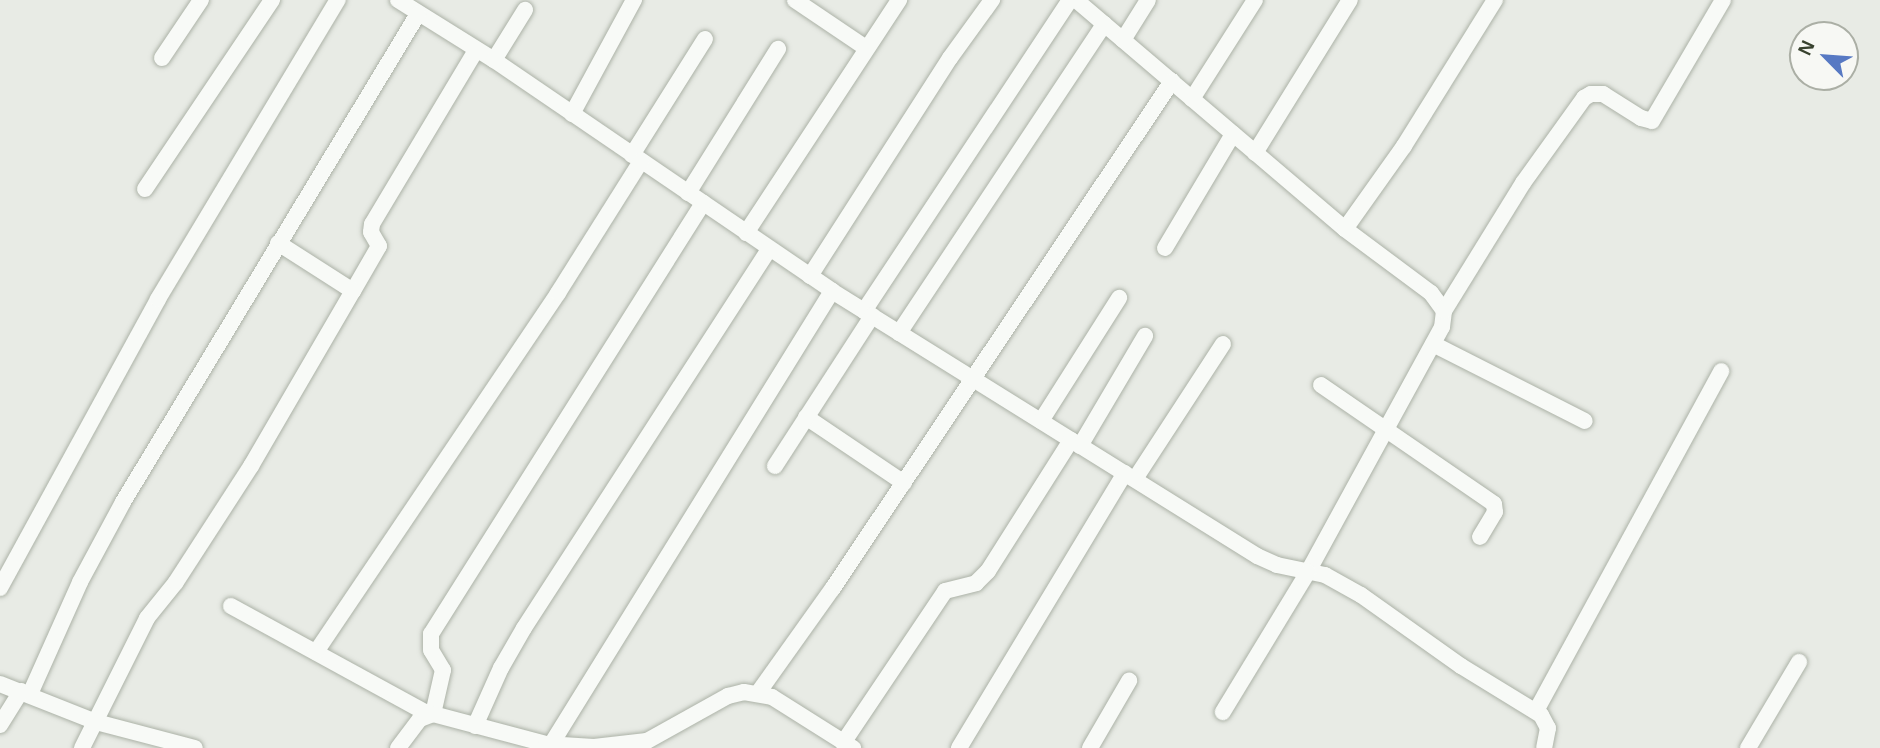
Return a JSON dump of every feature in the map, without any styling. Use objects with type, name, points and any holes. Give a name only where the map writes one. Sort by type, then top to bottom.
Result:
[{"type":"street","points":[[162,58],[201,0]]},
{"type":"street","points":[[145,189],[272,0]]},
{"type":"street","points":[[0,588],[158,299],[338,0]]},
{"type":"street","points":[[398,0],[494,60],[832,291],[1257,556],[1277,565],[1339,581],[1461,666],[1536,711],[1546,721],[1548,728],[1544,748]]},
{"type":"street","points":[[572,114],[634,0]]},
{"type":"street","points":[[794,0],[866,48]]},
{"type":"street","points":[[746,233],[900,0]]},
{"type":"street","points":[[810,276],[950,58],[992,0]]},
{"type":"street","points":[[775,466],[868,313],[1070,0]]},
{"type":"street","points":[[1076,0],[1345,229],[1431,293],[1444,310]]},
{"type":"street","points":[[1123,40],[1148,0]]},
{"type":"street","points":[[1192,99],[1255,0]]},
{"type":"street","points":[[1255,153],[1350,0]]},
{"type":"street","points":[[1345,229],[1404,146],[1495,0]]},
{"type":"street","points":[[1223,712],[1308,572],[1442,327],[1444,310],[1523,183],[1584,97],[1603,94],[1641,118],[1652,121],[1723,0]]},
{"type":"street","points":[[494,60],[525,10]]},
{"type":"street","points":[[0,725],[25,693],[123,502],[418,14]]},
{"type":"street","points":[[899,333],[1104,24]]},
{"type":"street","points":[[316,652],[558,293],[705,39]]},
{"type":"street","points":[[688,193],[778,49]]},
{"type":"street","points":[[82,748],[146,618],[176,582],[244,477],[379,246],[370,232],[372,224],[476,50]]},
{"type":"street","points":[[758,693],[904,483],[1172,81]]},
{"type":"street","points":[[1165,248],[1233,134]]},
{"type":"street","points":[[398,748],[430,714],[443,670],[431,650],[431,634],[703,203]]},
{"type":"street","points":[[278,243],[353,291]]},
{"type":"street","points":[[475,726],[501,668],[524,628],[769,249]]},
{"type":"street","points":[[552,743],[832,291]]},
{"type":"street","points":[[1041,421],[1119,298]]},
{"type":"street","points":[[231,606],[430,714],[475,726],[552,743],[594,747],[647,741],[728,696],[758,693],[787,706],[850,747],[945,591],[976,583],[989,571],[1076,443],[1144,336]]},
{"type":"street","points":[[959,748],[1130,476],[1223,344]]},
{"type":"street","points":[[1433,344],[1585,421]]},
{"type":"street","points":[[1536,711],[1721,371]]},
{"type":"street","points":[[1321,385],[1495,506],[1480,537]]},
{"type":"street","points":[[806,417],[904,483]]},
{"type":"street","points":[[1748,748],[1799,662]]},
{"type":"street","points":[[1090,748],[1129,681]]},
{"type":"street","points":[[0,684],[96,722],[175,746],[195,748]]}]
